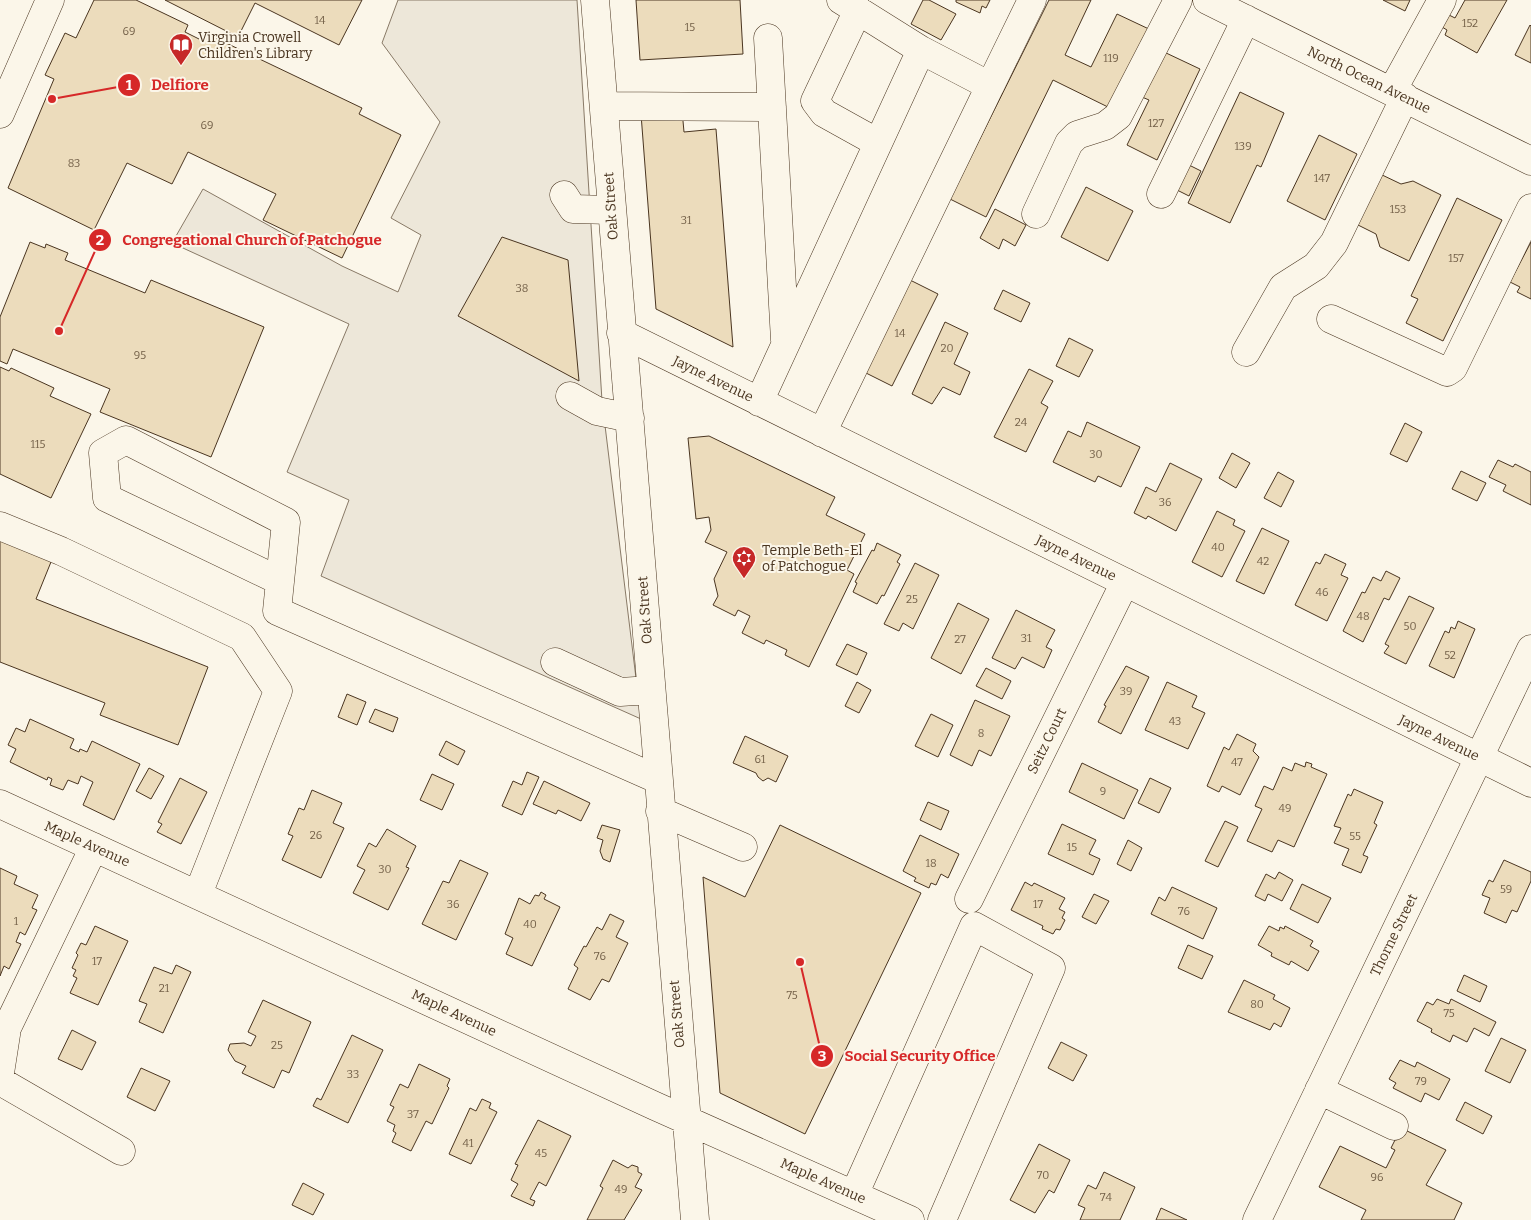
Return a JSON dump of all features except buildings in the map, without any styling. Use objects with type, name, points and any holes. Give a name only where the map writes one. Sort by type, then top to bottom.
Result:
[{"type":"street","points":[[0,114],[50,0]]},
{"type":"street","name":"Oak Street","points":[[595,0],[621,333],[630,418],[657,779],[695,1220]]},
{"type":"street","points":[[822,433],[1032,0]]},
{"type":"street","points":[[1036,214],[1069,143],[1077,136],[1105,126],[1118,116],[1178,0]]},
{"type":"street","name":"North Ocean Avenue","points":[[1207,0],[1531,161]]},
{"type":"street","points":[[1246,352],[1283,287],[1316,266],[1334,243],[1398,94],[1442,0]]},
{"type":"street","points":[[878,143],[824,113],[815,101],[850,5],[921,50],[990,86]]},
{"type":"street","points":[[1161,194],[1246,19]]},
{"type":"street","points":[[768,38],[786,344]]},
{"type":"street","points":[[759,402],[921,50]]},
{"type":"street","points":[[604,106],[772,107]]},
{"type":"street","points":[[564,195],[573,209],[611,210]]},
{"type":"street","points":[[1331,319],[1447,372],[1452,368],[1531,208]]},
{"type":"street","name":"Jayne Avenue","points":[[621,333],[1531,783]]},
{"type":"street","points":[[570,396],[597,412],[630,418]]},
{"type":"street","points":[[280,581],[107,498],[103,453],[126,440],[286,522],[277,611],[657,779]]},
{"type":"street","points":[[0,526],[61,551],[242,637],[278,691],[198,894]]},
{"type":"street","name":"Seitz Court","points":[[969,899],[1125,582]]},
{"type":"street","name":"Thorne Street","points":[[1257,1220],[1531,649]]},
{"type":"street","points":[[555,662],[620,692],[651,690]]},
{"type":"street","name":"Maple Avenue","points":[[0,804],[686,1120],[910,1220]]},
{"type":"street","points":[[660,811],[743,847]]},
{"type":"street","points":[[0,1072],[3,1029],[94,847]]},
{"type":"street","points":[[854,1195],[974,926],[1051,968],[942,1220]]},
{"type":"street","points":[[0,1081],[121,1151]]},
{"type":"street","points":[[1319,1090],[1394,1126]]},
{"type":"shaded area","points":[[398,0],[577,0],[602,401],[641,719],[321,576],[349,500],[287,472],[349,324],[172,243],[203,189],[342,266],[398,292],[421,235],[391,218],[440,122],[382,43]]},
{"type":"place","name":"Virginia Crowell Children's Library","points":[[181,66]]},
{"type":"place","name":"Delfiore","points":[[52,99]]},
{"type":"place","name":"Congregational Church of Patchogue","points":[[59,331]]},
{"type":"place","name":"Temple Beth-El of Patchogue","points":[[744,579]]},
{"type":"place","name":"Social Security Office","points":[[800,962]]}]
